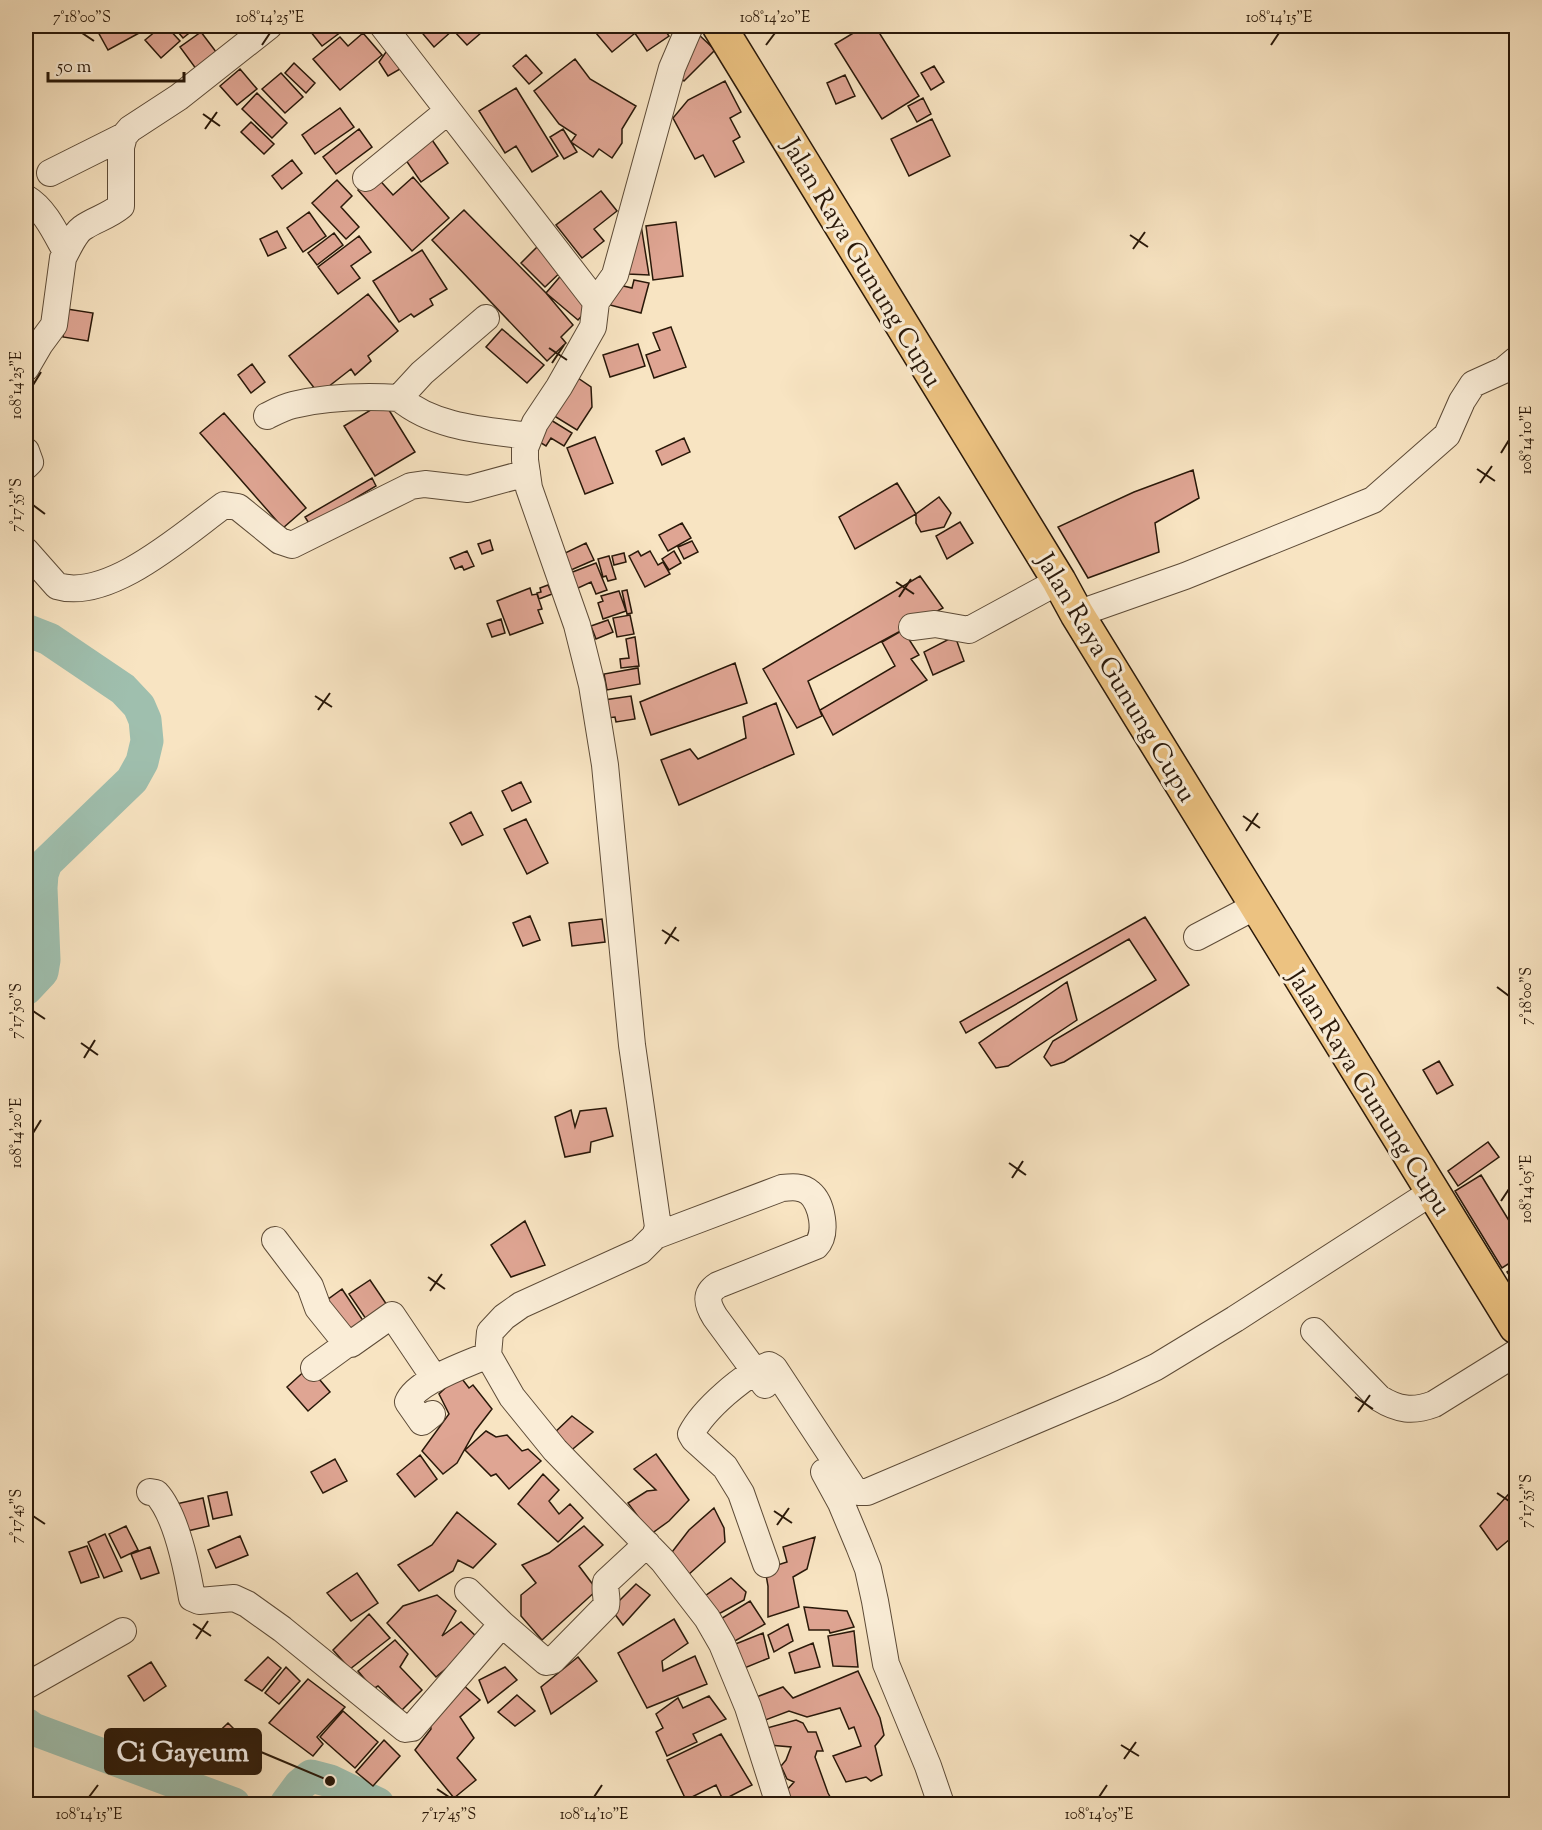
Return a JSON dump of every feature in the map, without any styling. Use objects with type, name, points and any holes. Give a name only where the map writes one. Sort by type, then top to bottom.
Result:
[{"type":"highway","name":"Jalan Raya Gunung Cupu","points":[[719,26],[1077,614],[1516,1327]]},
{"type":"street","points":[[50,173],[123,136],[178,98],[269,26]]},
{"type":"street","points":[[383,26],[596,302]]},
{"type":"street","points":[[656,1236],[658,1218],[632,1045],[604,765],[592,685],[577,625],[529,488],[525,448],[529,436],[593,327],[596,302],[615,275],[672,68],[690,26]]},
{"type":"street","points":[[366,178],[448,111]]},
{"type":"street","points":[[26,368],[54,324],[63,258],[66,252],[81,227],[103,218],[121,206],[123,136]]},
{"type":"street","points":[[26,198],[33,202],[51,225],[66,252]]},
{"type":"street","points":[[399,398],[422,373],[486,318]]},
{"type":"street","points":[[1077,614],[1185,576],[1373,500],[1447,435],[1462,400],[1473,384],[1504,370],[1516,360]]},
{"type":"street","points":[[267,416],[291,405],[324,400],[361,396],[399,398],[413,409],[431,418],[482,430],[529,436]]},
{"type":"street","points":[[26,451],[30,462],[26,466]]},
{"type":"street","points":[[26,551],[57,586],[81,588],[115,579],[147,562],[224,505],[238,507],[280,541],[292,545],[411,486],[424,484],[468,489],[527,473]]},
{"type":"street","points":[[912,627],[935,624],[952,629],[969,630],[1059,581]]},
{"type":"street","points":[[1197,937],[1256,906]]},
{"type":"street","points":[[780,1804],[748,1707],[722,1644],[707,1618],[647,1544],[555,1450],[512,1397],[488,1354],[490,1332],[509,1313],[521,1305],[640,1251],[656,1236],[782,1188],[801,1188],[815,1198],[820,1209],[823,1231],[821,1242],[718,1285],[710,1291],[708,1296],[710,1309],[714,1317],[760,1369],[841,1503],[867,1569],[886,1664],[928,1766],[940,1804]]},
{"type":"street","points":[[766,1563],[741,1492],[725,1467],[691,1434],[725,1395],[760,1369],[772,1366],[776,1370],[853,1488],[858,1492],[867,1492],[1112,1388],[1156,1367],[1432,1192]]},
{"type":"street","points":[[275,1240],[310,1286],[318,1308],[346,1344]]},
{"type":"street","points":[[314,1368],[346,1344],[351,1344],[392,1315],[435,1379]]},
{"type":"street","points":[[1314,1331],[1379,1398],[1391,1405],[1406,1409],[1420,1409],[1434,1404],[1516,1353]]},
{"type":"street","points":[[432,1414],[422,1422],[408,1402],[416,1391],[435,1379],[488,1354]]},
{"type":"street","points":[[150,1492],[156,1493],[162,1499],[171,1519],[185,1562],[192,1598],[199,1601],[234,1598],[247,1604],[282,1629],[405,1729],[412,1728],[502,1624]]},
{"type":"street","points":[[468,1591],[546,1662],[552,1661],[606,1606],[608,1601],[604,1591],[606,1582],[647,1544]]},
{"type":"street","points":[[26,1686],[123,1630]]},
{"type":"building","points":[[106,26],[152,26],[108,50],[97,30]]},
{"type":"building","points":[[162,26],[166,26],[180,41],[161,58],[145,40]]},
{"type":"building","points":[[173,26],[198,26],[183,38]]},
{"type":"building","points":[[306,26],[349,26],[322,46]]},
{"type":"building","points":[[421,26],[489,26],[467,45],[453,30],[434,47],[418,28]]},
{"type":"building","points":[[590,26],[627,26],[634,34],[612,52]]},
{"type":"building","points":[[630,26],[662,26],[669,36],[647,51]]},
{"type":"building","points":[[865,26],[875,26],[919,96],[882,119],[835,44]]},
{"type":"building","points":[[201,32],[223,61],[202,77],[180,47]]},
{"type":"building","points":[[696,32],[715,50],[684,81],[675,73]]},
{"type":"building","points":[[363,33],[382,55],[340,90],[313,59],[340,37],[348,46]]},
{"type":"building","points":[[393,42],[407,65],[388,76],[379,62]]},
{"type":"building","points":[[526,55],[542,73],[529,84],[513,66]]},
{"type":"building","points":[[575,59],[590,79],[636,106],[622,129],[622,143],[612,158],[599,149],[593,157],[571,142],[576,135],[559,124],[534,91]]},
{"type":"building","points":[[294,63],[315,83],[306,93],[285,73]]},
{"type":"building","points":[[934,66],[944,82],[931,90],[921,73]]},
{"type":"building","points":[[240,69],[257,89],[237,105],[220,86]]},
{"type":"building","points":[[281,73],[303,97],[285,113],[262,89]]},
{"type":"building","points":[[845,75],[855,96],[836,104],[827,83]]},
{"type":"building","points":[[725,81],[741,112],[730,118],[740,137],[733,141],[744,162],[715,177],[703,155],[695,159],[673,118],[688,100]]},
{"type":"building","points":[[516,88],[558,156],[532,172],[516,146],[505,153],[479,111]]},
{"type":"building","points":[[257,93],[287,123],[272,138],[242,109]]},
{"type":"building","points":[[923,98],[931,114],[917,122],[908,106]]},
{"type":"building","points":[[340,108],[354,127],[315,154],[302,135]]},
{"type":"building","points":[[932,119],[950,156],[909,176],[891,139]]},
{"type":"building","points":[[251,122],[274,144],[264,154],[241,132]]},
{"type":"building","points":[[359,129],[372,147],[336,174],[323,157]]},
{"type":"building","points":[[563,129],[577,152],[564,159],[550,137]]},
{"type":"building","points":[[430,137],[448,163],[421,182],[403,156]]},
{"type":"building","points":[[292,160],[302,173],[282,189],[272,176]]},
{"type":"building","points":[[375,175],[393,195],[413,177],[449,218],[412,251],[358,190]]},
{"type":"building","points":[[337,180],[352,196],[341,207],[359,227],[346,239],[312,203]]},
{"type":"building","points":[[601,191],[617,211],[594,229],[604,241],[582,258],[556,225]]},
{"type":"building","points":[[464,210],[546,293],[573,325],[561,337],[566,343],[547,361],[432,240]]},
{"type":"building","points":[[309,212],[326,236],[303,252],[287,228]]},
{"type":"building","points":[[676,222],[683,276],[653,280],[646,226]]},
{"type":"building","points":[[641,225],[649,275],[628,274]]},
{"type":"building","points":[[277,231],[286,248],[268,256],[260,239]]},
{"type":"building","points":[[334,233],[343,245],[317,265],[308,253]]},
{"type":"building","points":[[359,236],[371,252],[351,266],[360,278],[338,294],[318,267]]},
{"type":"building","points":[[543,241],[567,266],[545,287],[521,263]]},
{"type":"building","points":[[422,250],[447,289],[430,299],[433,305],[414,317],[411,314],[399,322],[373,281]]},
{"type":"building","points":[[564,272],[596,300],[578,320],[546,293]]},
{"type":"building","points":[[634,280],[649,283],[641,313],[610,305],[615,284],[632,288]]},
{"type":"building","points":[[368,294],[398,331],[368,356],[371,361],[355,375],[351,369],[319,394],[289,356]]},
{"type":"building","points":[[67,309],[93,313],[88,341],[63,337]]},
{"type":"building","points":[[671,327],[686,367],[654,378],[646,355],[660,350],[653,333]]},
{"type":"building","points":[[502,329],[544,365],[527,383],[486,347]]},
{"type":"building","points":[[638,344],[645,366],[610,377],[603,355]]},
{"type":"building","points":[[252,364],[265,382],[251,393],[238,375]]},
{"type":"building","points":[[575,376],[591,387],[592,407],[577,430],[551,414]]},
{"type":"building","points":[[384,402],[415,452],[375,476],[344,426]]},
{"type":"building","points":[[224,413],[306,508],[283,528],[200,433]]},
{"type":"building","points":[[546,417],[572,433],[564,446],[551,438],[546,446],[533,438]]},
{"type":"building","points":[[595,437],[613,483],[585,494],[567,448]]},
{"type":"building","points":[[684,438],[690,452],[662,465],[656,451]]},
{"type":"building","points":[[1193,470],[1199,498],[1155,523],[1159,552],[1088,578],[1058,527],[1134,492]]},
{"type":"building","points":[[372,478],[376,486],[310,525],[305,517]]},
{"type":"building","points":[[897,483],[916,514],[855,549],[839,517]]},
{"type":"building","points":[[939,497],[951,513],[944,527],[921,532],[916,523],[916,514]]},
{"type":"building","points":[[960,522],[973,543],[947,559],[936,536]]},
{"type":"building","points":[[682,523],[691,538],[668,551],[659,535]]},
{"type":"building","points":[[490,540],[493,550],[482,554],[478,544]]},
{"type":"building","points":[[692,541],[698,552],[684,559],[678,547]]},
{"type":"building","points":[[586,543],[594,560],[571,570],[563,554]]},
{"type":"building","points":[[467,551],[474,566],[464,570],[462,566],[455,569],[450,558]]},
{"type":"building","points":[[638,551],[641,556],[650,551],[658,565],[663,562],[670,574],[645,587],[629,556]]},
{"type":"building","points":[[674,551],[681,563],[669,570],[662,559]]},
{"type":"building","points":[[624,553],[626,562],[614,565],[612,556]]},
{"type":"building","points":[[609,556],[616,579],[608,581],[606,576],[603,577],[598,559]]},
{"type":"building","points":[[596,563],[607,590],[596,594],[591,582],[576,589],[570,573]]},
{"type":"building","points":[[920,576],[943,608],[808,681],[822,716],[797,728],[763,669]]},
{"type":"building","points":[[548,585],[552,594],[539,599],[537,593],[541,592],[540,588]]},
{"type":"building","points":[[530,588],[532,595],[537,594],[542,609],[538,610],[543,623],[510,635],[497,601]]},
{"type":"building","points":[[627,590],[632,613],[627,614],[622,591]]},
{"type":"building","points":[[619,591],[626,611],[603,619],[598,603],[603,601],[601,596]]},
{"type":"building","points":[[630,615],[634,634],[617,637],[613,618]]},
{"type":"building","points":[[501,619],[505,633],[492,637],[487,624]]},
{"type":"building","points":[[608,620],[613,632],[596,639],[591,626]]},
{"type":"building","points":[[903,630],[919,655],[911,659],[927,680],[833,735],[820,710],[895,666],[882,642]]},
{"type":"building","points":[[955,636],[964,661],[933,675],[924,652]]},
{"type":"building","points":[[635,637],[639,666],[621,668],[620,659],[629,658],[626,639]]},
{"type":"building","points":[[735,663],[747,703],[651,735],[640,702]]},
{"type":"building","points":[[638,668],[640,684],[607,690],[604,674]]},
{"type":"building","points":[[631,696],[635,719],[616,722],[615,717],[607,718],[604,700]]},
{"type":"building","points":[[776,703],[794,754],[679,805],[661,760],[690,749],[698,759],[746,738],[743,717]]},
{"type":"building","points":[[521,782],[531,802],[512,811],[502,791]]},
{"type":"building","points":[[471,812],[483,835],[462,845],[450,823]]},
{"type":"building","points":[[526,819],[548,863],[527,874],[504,829]]},
{"type":"building","points":[[530,916],[540,940],[523,946],[513,923]]},
{"type":"building","points":[[1145,917],[1189,985],[1064,1062],[1051,1066],[1044,1057],[1053,1041],[1156,980],[1129,939],[966,1033],[960,1022]]},
{"type":"building","points":[[602,919],[605,942],[572,946],[569,923]]},
{"type":"building","points":[[1067,982],[1077,1020],[1008,1066],[996,1068],[979,1043]]},
{"type":"building","points":[[1439,1061],[1453,1085],[1437,1094],[1423,1070]]},
{"type":"building","points":[[606,1108],[613,1136],[591,1142],[590,1152],[565,1157],[555,1117],[571,1110],[575,1127],[580,1111]]},
{"type":"building","points":[[1488,1142],[1499,1157],[1458,1186],[1448,1171]]},
{"type":"building","points":[[1481,1175],[1516,1232],[1516,1259],[1502,1268],[1455,1191]]},
{"type":"building","points":[[525,1221],[545,1265],[511,1277],[491,1245]]},
{"type":"building","points":[[1516,1266],[1516,1285],[1507,1272]]},
{"type":"building","points":[[370,1280],[387,1305],[366,1319],[349,1294]]},
{"type":"building","points":[[342,1289],[364,1322],[349,1332],[327,1300]]},
{"type":"building","points":[[309,1367],[330,1392],[308,1411],[287,1387]]},
{"type":"building","points":[[459,1375],[469,1388],[473,1385],[492,1409],[475,1431],[457,1463],[443,1474],[422,1451],[449,1414],[439,1394]]},
{"type":"building","points":[[572,1416],[593,1432],[568,1453],[552,1435]]},
{"type":"building","points":[[486,1431],[496,1437],[507,1435],[522,1451],[528,1449],[541,1461],[509,1489],[496,1474],[491,1476],[465,1450]]},
{"type":"building","points":[[656,1454],[689,1500],[669,1521],[651,1534],[628,1503],[647,1491],[656,1490],[634,1469]]},
{"type":"building","points":[[420,1455],[437,1479],[415,1497],[397,1474]]},
{"type":"building","points":[[335,1459],[347,1481],[323,1493],[311,1472]]},
{"type":"building","points":[[543,1474],[559,1490],[549,1501],[559,1514],[570,1504],[583,1518],[558,1542],[518,1504]]},
{"type":"building","points":[[1514,1488],[1516,1492],[1516,1534],[1497,1550],[1480,1526]]},
{"type":"building","points":[[227,1492],[232,1515],[213,1519],[208,1496]]},
{"type":"building","points":[[203,1498],[209,1526],[183,1532],[176,1504]]},
{"type":"building","points":[[714,1508],[724,1528],[725,1542],[688,1575],[669,1556],[689,1530]]},
{"type":"building","points":[[457,1512],[496,1544],[473,1568],[458,1560],[453,1571],[419,1591],[398,1565],[432,1545]]},
{"type":"building","points":[[126,1526],[138,1550],[121,1558],[109,1534]]},
{"type":"building","points":[[584,1526],[603,1545],[579,1566],[597,1590],[542,1640],[521,1616],[521,1595],[536,1583],[522,1565],[549,1553]]},
{"type":"building","points":[[105,1534],[122,1571],[104,1578],[88,1542]]},
{"type":"building","points":[[240,1536],[248,1555],[216,1568],[208,1550]]},
{"type":"building","points":[[815,1537],[807,1569],[793,1577],[799,1607],[768,1617],[768,1586],[765,1569],[787,1562],[783,1547]]},
{"type":"building","points":[[87,1546],[99,1577],[81,1583],[69,1552]]},
{"type":"building","points":[[150,1547],[159,1573],[141,1579],[131,1554]]},
{"type":"building","points":[[357,1573],[378,1603],[351,1621],[327,1593]]},
{"type":"building","points":[[731,1578],[746,1592],[744,1600],[715,1616],[702,1598]]},
{"type":"building","points":[[636,1584],[650,1595],[623,1625],[611,1609]]},
{"type":"building","points":[[437,1595],[456,1611],[442,1636],[461,1622],[480,1640],[436,1677],[387,1623],[403,1606]]},
{"type":"building","points":[[750,1601],[765,1624],[733,1642],[719,1620]]},
{"type":"building","points":[[804,1607],[847,1611],[854,1627],[830,1633],[829,1630],[809,1630]]},
{"type":"building","points":[[369,1614],[390,1638],[350,1669],[333,1650]]},
{"type":"building","points":[[674,1619],[688,1643],[662,1661],[663,1671],[695,1656],[707,1684],[647,1708],[618,1653]]},
{"type":"building","points":[[788,1624],[793,1641],[774,1652],[768,1635]]},
{"type":"building","points":[[854,1631],[858,1667],[833,1666],[828,1636]]},
{"type":"building","points":[[763,1633],[769,1658],[742,1669],[733,1645]]},
{"type":"building","points":[[395,1640],[408,1654],[400,1667],[422,1690],[402,1710],[378,1686],[373,1689],[358,1671]]},
{"type":"building","points":[[813,1643],[820,1667],[795,1673],[789,1653]]},
{"type":"building","points":[[268,1657],[281,1668],[262,1691],[245,1680]]},
{"type":"building","points":[[578,1657],[597,1681],[551,1714],[541,1687]]},
{"type":"building","points":[[151,1662],[166,1686],[144,1701],[128,1676]]},
{"type":"building","points":[[286,1667],[300,1681],[279,1704],[265,1693]]},
{"type":"building","points":[[505,1667],[517,1680],[488,1703],[479,1680]]},
{"type":"building","points":[[858,1671],[880,1718],[884,1735],[875,1746],[882,1775],[871,1781],[866,1777],[846,1782],[833,1756],[861,1746],[854,1727],[849,1729],[840,1708],[807,1717],[789,1711],[760,1722],[751,1699],[783,1687],[793,1698]]},
{"type":"building","points":[[308,1679],[345,1707],[317,1737],[323,1744],[313,1756],[269,1723]]},
{"type":"building","points":[[462,1684],[480,1700],[460,1717],[474,1738],[457,1758],[476,1780],[454,1798],[415,1750],[431,1729],[429,1712]]},
{"type":"building","points":[[517,1695],[535,1711],[515,1726],[498,1712]]},
{"type":"building","points":[[709,1696],[726,1719],[693,1734],[697,1742],[667,1756],[656,1732],[663,1728],[656,1714],[678,1698],[683,1708]]},
{"type":"building","points":[[343,1711],[378,1742],[355,1768],[320,1737]]},
{"type":"building","points":[[796,1720],[803,1723],[808,1732],[816,1732],[823,1751],[817,1751],[815,1757],[834,1804],[820,1802],[790,1804],[786,1791],[794,1782],[787,1779],[781,1766],[791,1747],[769,1745],[767,1728]]},
{"type":"building","points":[[228,1723],[244,1739],[225,1765],[203,1747]]},
{"type":"building","points":[[721,1734],[752,1785],[723,1800],[716,1785],[686,1800],[667,1760]]},
{"type":"building","points":[[384,1740],[400,1756],[373,1786],[356,1772]]},
{"type":"waterway","points":[[26,630],[49,639],[123,689],[139,706],[145,720],[147,741],[142,762],[132,780],[46,863],[41,888],[44,960],[42,972],[26,989]]},
{"type":"waterway","points":[[26,1724],[33,1729],[234,1804]]},
{"type":"waterway","points":[[286,1804],[300,1785],[311,1776],[330,1781],[378,1804]]},
{"type":"place","name":"Ci Gayeum","points":[[330,1781]]}]
